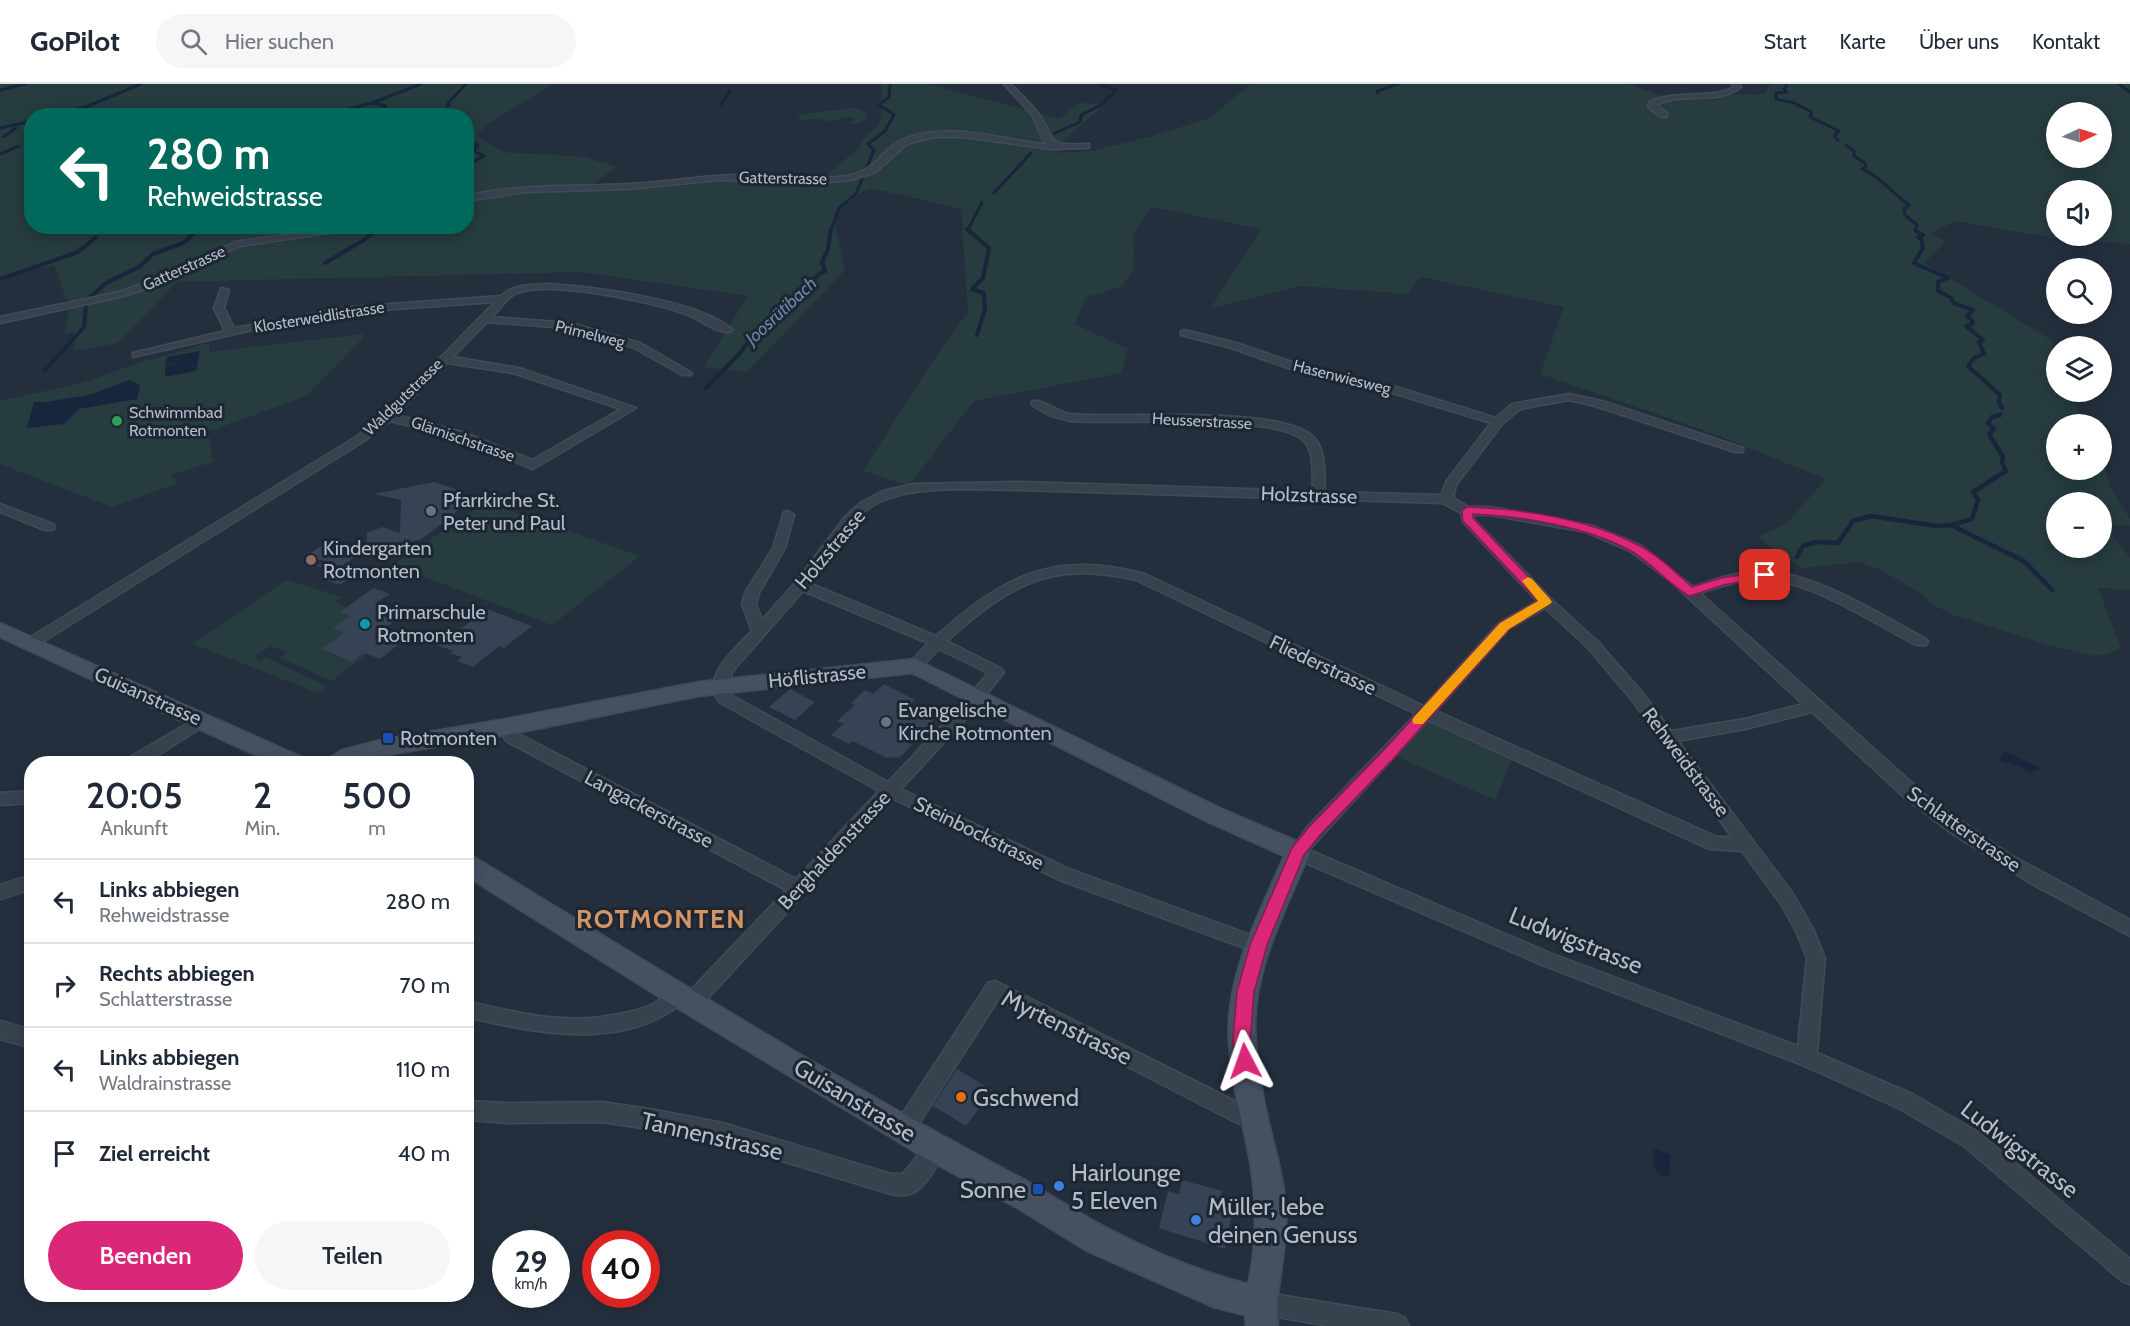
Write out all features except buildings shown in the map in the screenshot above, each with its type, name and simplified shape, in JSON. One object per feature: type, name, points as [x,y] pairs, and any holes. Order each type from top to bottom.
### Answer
[{"type":"street","points":[[1007,84],[1035,114],[1047,140],[1067,148]]},
{"type":"street","points":[[1664,115],[1652,107],[1657,100],[1727,92],[1738,87],[1735,84]]},
{"type":"street","name":"Gatterstrasse","points":[[474,198],[511,192],[659,185],[733,177],[820,181],[863,175],[876,170],[898,146],[919,137],[947,134],[1045,148],[1086,146]]},
{"type":"street","name":"Gatterstrasse","points":[[0,320],[121,294],[148,285],[238,244],[311,234]]},
{"type":"street","name":"Waldgutstrasse","points":[[31,643],[360,439],[388,417],[511,292],[521,288],[538,287],[624,296],[691,312],[728,330]]},
{"type":"street","points":[[224,290],[219,308],[231,332]]},
{"type":"street","name":"Klosterweidlistrasse","points":[[137,356],[231,332],[327,313],[376,307],[503,299]]},
{"type":"street","name":"Primelweg","points":[[485,319],[566,325],[636,345],[687,373]]},
{"type":"street","name":"Hasenwiesweg","points":[[1185,333],[1232,345],[1295,367],[1389,388],[1498,422]]},
{"type":"street","name":"Glärnischstrasse","points":[[388,417],[422,422],[496,448],[533,465],[630,408],[515,370],[443,359]]},
{"type":"street","points":[[1446,499],[1450,485],[1498,422],[1516,406],[1569,397],[1598,403],[1739,450]]},
{"type":"street","name":"Heusserstrasse","points":[[1036,403],[1056,414],[1092,418],[1212,420],[1290,428],[1303,433],[1311,440],[1315,451],[1319,495]]},
{"type":"street","name":"Holzstrasse","points":[[720,687],[725,670],[758,630],[801,585],[834,538],[864,506],[884,495],[913,488],[1022,486],[1446,499],[1467,511]]},
{"type":"street","points":[[0,508],[49,527]]},
{"type":"street","name":"Schlatterstrasse","points":[[1467,511],[1491,512],[1574,526],[1602,534],[1635,548],[1657,562],[1910,793],[1945,821],[2037,879],[2130,929]]},
{"type":"street","name":"Rehweidstrasse","points":[[1467,511],[1467,519],[1546,602],[1593,645],[1669,737],[1787,899],[1804,929],[1816,958],[1807,1058]]},
{"type":"street","points":[[758,630],[749,604],[752,593],[779,548],[788,515]]},
{"type":"street","name":"Fliederstrasse","points":[[915,666],[993,596],[1027,578],[1047,571],[1068,568],[1104,568],[1140,577],[1514,755],[1715,844],[1746,844]]},
{"type":"street","points":[[1690,592],[1744,577],[1765,575],[1785,578],[1817,590],[1921,642]]},
{"type":"street","points":[[801,585],[938,643]]},
{"type":"street","points":[[1397,1326],[1261,1315],[1269,1259],[1271,1212],[1265,1165],[1254,1121],[1242,1041],[1245,992],[1258,945],[1298,852],[1314,831],[1426,713],[1504,626],[1546,602]]},
{"type":"street","name":"Guisanstrasse","points":[[0,629],[279,756]]},
{"type":"street","name":"Berghaldenstrasse","points":[[474,1011],[518,1021],[564,1027],[612,1024],[660,1010],[685,998],[798,888],[976,698],[997,672],[938,643]]},
{"type":"street","name":"Höflistrasse","points":[[720,687],[915,666]]},
{"type":"street","name":"Ludwigstrasse","points":[[915,666],[1216,816],[1546,960],[1807,1058],[1905,1101],[1971,1139],[2130,1273]]},
{"type":"street","points":[[350,756],[381,748],[720,687]]},
{"type":"street","name":"Steinbockstrasse","points":[[720,687],[724,698],[890,790],[1063,874],[1258,945]]},
{"type":"street","points":[[1669,737],[1745,724],[1814,706]]},
{"type":"street","points":[[144,756],[202,720]]},
{"type":"street","name":"Langackerstrasse","points":[[506,727],[511,737],[798,888]]},
{"type":"street","points":[[0,799],[24,798]]},
{"type":"street","name":"Guisanstrasse","points":[[474,873],[935,1148],[1030,1199],[1098,1240],[1261,1315]]},
{"type":"street","points":[[0,892],[24,884]]},
{"type":"street","name":"Myrtenstrasse","points":[[904,1129],[995,989],[1254,1121]]},
{"type":"street","points":[[0,1030],[24,1037]]},
{"type":"street","name":"Tannenstrasse","points":[[474,1111],[508,1113],[602,1112],[654,1120],[723,1133],[891,1184],[906,1185],[918,1174],[935,1148]]},
{"type":"green space","points":[[0,84],[552,84],[485,126],[477,136],[504,152],[584,157],[617,167],[586,189],[543,188],[474,196],[474,108],[24,108],[24,234],[308,234],[236,243],[145,284],[116,294],[72,301],[66,299],[54,265],[0,276]]},
{"type":"green space","points":[[881,84],[929,84],[1060,119],[1078,103],[1105,104],[1056,147],[1059,153],[1092,151],[1153,136],[1209,118],[1251,84],[1629,84],[1661,96],[1765,94],[1770,84],[2130,84],[2130,244],[2112,243],[2112,180],[2046,180],[2046,237],[1955,221],[1931,233],[1945,242],[1924,263],[2046,337],[2046,402],[2073,402],[2079,414],[2046,414],[2046,480],[2108,480],[2110,488],[2130,519],[2130,525],[2112,526],[2112,492],[2046,492],[2046,558],[2112,558],[2112,534],[2130,558],[2130,590],[2098,588],[2121,648],[2108,654],[2095,656],[2045,644],[1954,615],[1933,605],[1923,595],[1885,572],[1860,562],[1802,568],[1762,541],[1760,536],[1786,524],[1826,479],[1712,433],[1540,374],[1564,307],[1421,277],[1407,294],[1299,286],[1210,309],[1261,229],[1152,207],[1133,233],[1134,268],[1121,287],[1086,297],[1075,324],[1128,349],[1121,373],[974,401],[909,485],[863,471],[932,362],[968,312],[961,209],[871,188],[865,190],[835,214],[836,230],[845,270],[747,372],[704,367],[748,296],[582,272],[177,282],[118,343],[74,351],[74,332],[64,334],[70,307],[124,296],[239,244],[318,234],[474,234],[474,199],[513,192],[586,189],[612,191],[725,180],[823,183],[821,179],[859,148],[867,133],[878,126],[882,113]]},
{"type":"green space","points":[[853,108],[868,113],[866,119],[858,124],[850,124],[854,118],[824,122],[827,119],[799,120],[798,118],[802,114]]},
{"type":"green space","name":"Schwimmbad Rotmonten","points":[[364,334],[360,341],[306,396],[208,432],[213,462],[170,475],[178,483],[112,507],[0,464],[0,401],[82,383],[142,362],[209,343],[210,352]]},
{"type":"green space","points":[[486,502],[640,556],[552,625],[392,565]]},
{"type":"green space","points":[[286,580],[343,597],[335,602],[347,607],[341,612],[350,616],[333,628],[346,633],[321,650],[352,662],[364,653],[367,654],[332,681],[280,658],[287,652],[271,646],[254,657],[261,661],[265,657],[327,686],[318,693],[193,644]]},
{"type":"green space","points":[[1426,713],[1514,755],[1495,800],[1389,753]]},
{"type":"water","points":[[200,351],[196,371],[165,377],[165,366],[180,363],[165,365],[167,357]]},
{"type":"water","points":[[129,380],[140,385],[137,399],[79,409],[64,424],[27,428],[34,402],[89,395]]},
{"type":"water","points":[[2004,751],[2040,768],[2037,771],[2028,772],[2021,767],[1998,760]]},
{"type":"water","points":[[1654,1149],[1670,1154],[1670,1173],[1665,1177],[1653,1169]]},
{"type":"waterway","points":[[0,90],[25,84]]},
{"type":"waterway","points":[[80,108],[141,84]]},
{"type":"waterway","points":[[352,108],[372,103],[421,84]]},
{"type":"waterway","points":[[447,108],[449,102],[466,84]]},
{"type":"waterway","name":"Joosrütibach","points":[[831,230],[839,208],[856,194],[874,150],[868,144],[885,131],[894,115],[879,105],[889,97],[890,84]]},
{"type":"waterway","points":[[1055,133],[1080,122],[1081,115],[1101,105],[1116,90],[1099,84]]},
{"type":"waterway","points":[[1378,93],[1377,91],[1398,84]]},
{"type":"waterway","points":[[1785,84],[1787,86],[1784,89],[1787,92],[1776,93],[1776,99],[1794,103],[1812,112],[1810,116],[1812,118],[1839,131],[1834,136],[1838,140]]},
{"type":"waterway","points":[[2119,84],[2130,92]]},
{"type":"waterway","points":[[721,105],[730,91]]},
{"type":"waterway","points":[[373,103],[386,106],[384,108]]},
{"type":"waterway","points":[[0,128],[24,123]]},
{"type":"waterway","points":[[3,137],[16,128]]},
{"type":"waterway","points":[[474,144],[478,145],[474,150]]},
{"type":"waterway","points":[[1846,145],[1854,151],[1854,156],[1865,163],[1866,167],[1862,169],[1909,205],[1904,209],[1905,215],[1917,225],[1916,230]]},
{"type":"waterway","points":[[0,154],[19,146]]},
{"type":"waterway","points":[[474,151],[484,156],[474,162]]},
{"type":"waterway","points":[[994,193],[1031,153]]},
{"type":"waterway","points":[[968,230],[982,202]]},
{"type":"waterway","name":"Joosrütibach","points":[[706,388],[740,353],[756,332],[782,313],[819,274],[825,271],[822,262],[828,249],[831,229]]},
{"type":"waterway","points":[[968,230],[989,248],[983,278],[972,289],[984,293],[985,309],[977,335]]},
{"type":"waterway","points":[[1916,230],[1923,235],[1918,237],[1921,239],[1923,248],[1914,263],[1948,278],[1938,282],[1938,291],[1950,297],[1954,303],[1973,310],[1967,316],[1973,321],[1972,324],[1966,326],[1983,340],[1979,342],[1984,354],[1974,358],[1968,366],[2000,395],[1999,402],[2002,408]]},
{"type":"waterway","points":[[87,300],[106,283],[139,267],[153,254],[183,243],[193,234]]},
{"type":"waterway","points":[[325,263],[371,234]]},
{"type":"waterway","points":[[0,279],[78,252],[96,237]]},
{"type":"waterway","points":[[45,370],[84,327],[86,306]]},
{"type":"waterway","points":[[1951,525],[1972,519],[1978,500],[1973,492],[2006,471],[2002,463],[2003,457],[1989,434],[1994,429],[1988,423],[1992,417],[2000,415]]},
{"type":"waterway","points":[[1797,557],[1803,546],[1816,542],[1838,543],[1853,521],[1871,516],[1936,526],[1951,525]]},
{"type":"waterway","points":[[1951,525],[2024,561],[2052,590]]},
{"type":"slow traffic","points":[[1419,720],[1504,626],[1546,602],[1528,581]]},
{"type":"place","name":"Schwimmbad Rotmonten","points":[[117,421]]},
{"type":"place","name":"Pfarrkirche St. Peter und Paul","points":[[431,511]]},
{"type":"place","name":"Kindergarten Rotmonten","points":[[311,560]]},
{"type":"place","name":"Primarschule Rotmonten","points":[[365,624]]},
{"type":"place","name":"Evangelische Kirche Rotmonten","points":[[886,722]]},
{"type":"place","name":"Rotmonten","points":[[388,738]]},
{"type":"place","name":"Gschwend","points":[[961,1097]]},
{"type":"place","name":"Hairlounge 5 Eleven","points":[[1059,1186]]},
{"type":"place","name":"Sonne","points":[[1038,1189]]},
{"type":"place","name":"Müller, lebe deinen Genuss","points":[[1196,1220]]},
{"type":"district","name":"ROTMONTEN","points":[[661,919]]},
{"type":"route","points":[[1245,1061],[1242,1041],[1245,992],[1258,945],[1298,852],[1314,831],[1388,755],[1504,626],[1546,602],[1467,519],[1467,511],[1491,512],[1589,529],[1635,548],[1657,562],[1690,592],[1721,582],[1765,575]]}]
